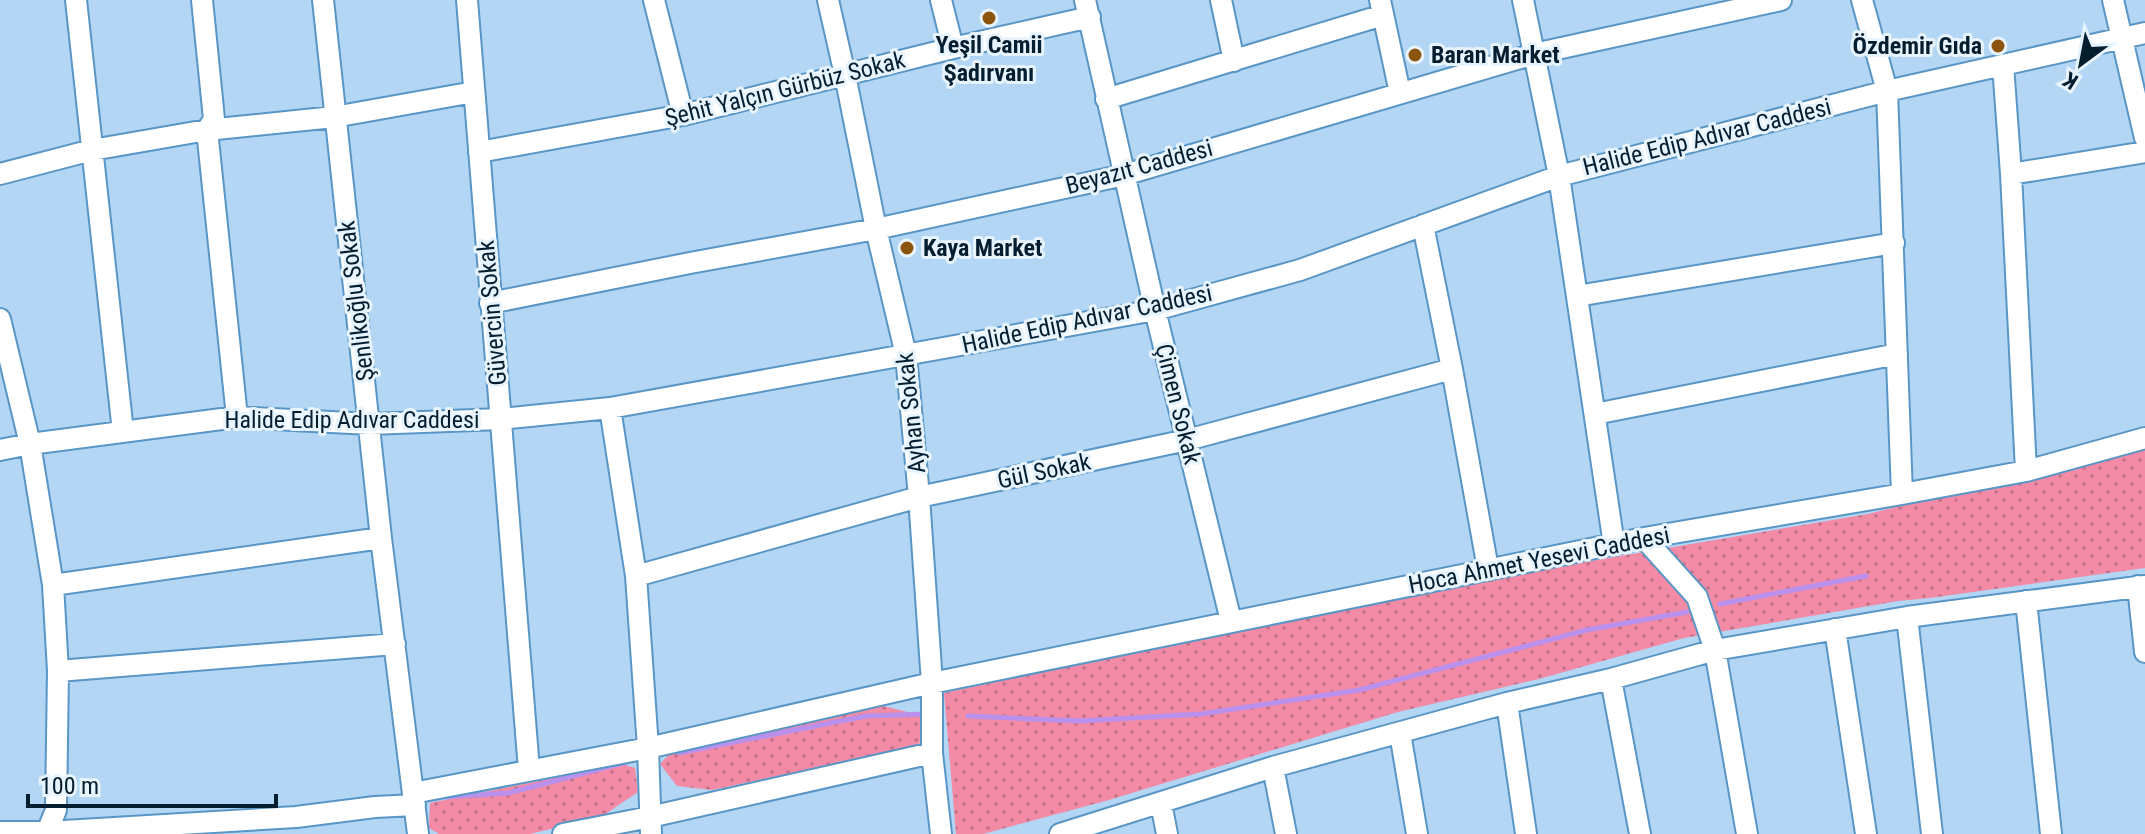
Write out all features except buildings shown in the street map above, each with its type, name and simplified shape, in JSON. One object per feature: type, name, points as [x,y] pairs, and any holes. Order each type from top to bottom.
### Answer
[{"type":"street","points":[[76,0],[123,432]]},
{"type":"street","points":[[202,0],[214,119],[207,130],[237,417]]},
{"type":"street","name":"Şenlikoğlu Sokak","points":[[323,0],[381,538],[418,834]]},
{"type":"street","name":"Güvercin Sokak","points":[[467,0],[529,770]]},
{"type":"street","points":[[654,0],[683,115]]},
{"type":"street","name":"Ayhan Sokak","points":[[828,0],[906,355],[932,683],[932,753],[941,834]]},
{"type":"street","points":[[941,0],[953,48]]},
{"type":"street","points":[[1221,0],[1234,61]]},
{"type":"street","points":[[1523,0],[1559,176],[1614,545]]},
{"type":"street","name":"Beyazıt Caddesi","points":[[490,303],[876,229],[1124,175],[1534,54],[1781,0]]},
{"type":"street","points":[[1862,0],[1887,91],[1902,494]]},
{"type":"street","points":[[2011,174],[2145,139],[2113,0]]},
{"type":"street","name":"Şehit Yalçın Gürbüz Sokak","points":[[479,152],[683,115],[953,48],[1087,8]]},
{"type":"street","name":"Çimen Sokak","points":[[1087,8],[1155,310],[1231,621]]},
{"type":"street","points":[[1106,99],[1234,61],[1382,8],[1400,93]]},
{"type":"street","name":"Halide Edip Adıvar Caddesi","points":[[0,450],[237,417],[370,424],[501,419],[610,408],[1155,310],[1300,270],[1559,176],[1887,91],[2145,33]]},
{"type":"street","points":[[2003,65],[2026,471]]},
{"type":"street","points":[[0,174],[92,150],[207,130],[334,117],[474,92]]},
{"type":"street","points":[[1423,225],[1488,569]]},
{"type":"street","points":[[1577,296],[1894,243]]},
{"type":"street","points":[[0,319],[30,444],[53,585],[58,671],[56,810],[48,833]]},
{"type":"street","points":[[1595,414],[1897,354]]},
{"type":"street","name":"Gül Sokak","points":[[636,576],[919,497],[1187,440],[1452,369]]},
{"type":"street","points":[[610,408],[636,576],[651,825]]},
{"type":"street","name":"Hoca Ahmet Yesevi Caddesi","points":[[0,832],[257,826],[296,817],[375,807],[529,770],[648,748],[932,683],[1231,621],[1644,538],[2026,471],[2145,438]]},
{"type":"street","points":[[53,585],[381,538]]},
{"type":"street","points":[[1644,538],[1697,597],[1715,650],[1747,834]]},
{"type":"street","points":[[1060,834],[1273,767],[1507,703],[1611,679],[1715,650],[1835,629],[2142,586],[2145,652]]},
{"type":"street","points":[[2026,601],[2051,834]]},
{"type":"street","points":[[1907,617],[1932,834]]},
{"type":"street","points":[[1835,629],[1866,834]]},
{"type":"street","points":[[58,671],[395,644]]},
{"type":"street","points":[[1611,679],[1640,834]]},
{"type":"street","points":[[1507,703],[1526,834]]},
{"type":"street","points":[[1400,733],[1417,834]]},
{"type":"street","points":[[563,834],[651,825],[932,753]]},
{"type":"street","points":[[1273,767],[1286,834]]},
{"type":"street","points":[[1161,803],[1167,834]]},
{"type":"shaded area","points":[[2145,447],[2145,568],[1898,601],[1684,638],[1539,679],[1398,712],[1109,800],[983,834],[956,834],[944,693],[1508,575],[1868,514],[1904,505],[1920,496]]},
{"type":"shaded area","points":[[883,706],[924,716],[919,746],[712,790],[677,786],[660,764],[673,750]]},
{"type":"shaded area","points":[[622,764],[635,768],[638,792],[601,817],[530,834],[439,834],[429,828],[430,803]]},
{"type":"waterway","points":[[1720,604],[1866,576]]},
{"type":"waterway","points":[[968,716],[1080,721],[1201,714],[1359,690],[1587,630],[1687,612]]},
{"type":"waterway","points":[[679,753],[866,716],[927,714]]},
{"type":"waterway","points":[[445,797],[508,793],[627,762]]},
{"type":"place","name":"Yeşil Camii Şadırvanı","points":[[989,18]]},
{"type":"place","name":"Özdemir Gıda","points":[[1998,46]]},
{"type":"place","name":"Baran Market","points":[[1415,55]]},
{"type":"place","name":"Kaya Market","points":[[907,248]]}]
